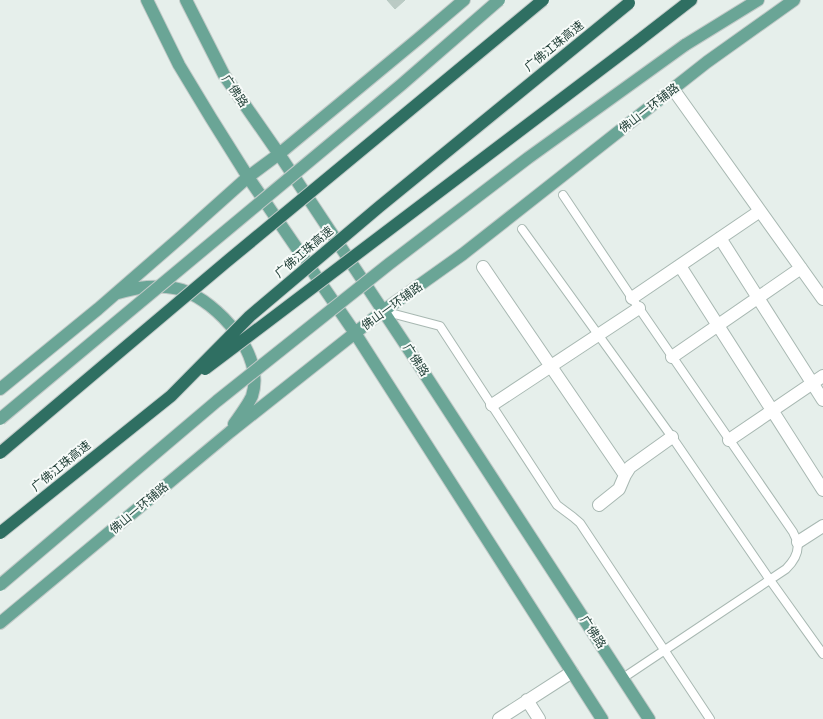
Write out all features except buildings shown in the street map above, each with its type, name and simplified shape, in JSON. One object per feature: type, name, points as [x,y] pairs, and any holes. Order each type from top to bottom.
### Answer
[{"type":"highway","points":[[0,453],[543,0]]},
{"type":"highway","points":[[171,396],[634,45],[691,0]]},
{"type":"highway","name":"广佛江珠高速","points":[[0,533],[171,396],[250,316],[379,207],[631,2]]},
{"type":"main road","points":[[147,0],[180,65],[248,177],[355,333],[602,719]]},
{"type":"main road","name":"广佛路","points":[[186,0],[224,75],[279,154],[418,363],[650,719]]},
{"type":"main road","points":[[0,390],[115,294],[248,177],[279,154],[464,0]]},
{"type":"main road","points":[[0,419],[401,85],[499,0]]},
{"type":"main road","points":[[0,585],[217,401],[389,264],[528,158],[685,45],[758,0]]},
{"type":"main road","name":"佛山一环辅路","points":[[0,623],[230,432],[383,311],[463,254],[707,62],[794,0]]},
{"type":"main road","points":[[115,294],[139,288],[164,287],[180,290],[192,294],[209,304],[221,314],[233,328],[250,358],[254,379],[252,396],[230,432]]},
{"type":"street","points":[[673,89],[823,299]]},
{"type":"street","points":[[492,406],[598,335],[680,266],[760,211]]},
{"type":"street","points":[[720,238],[823,400]]},
{"type":"street","points":[[680,266],[823,490]]},
{"type":"street","points":[[483,267],[625,475]]},
{"type":"street","points":[[672,357],[801,268]]},
{"type":"street","points":[[729,440],[823,376]]},
{"type":"street","points":[[599,505],[619,490],[630,467],[672,437]]},
{"type":"street","points":[[798,542],[823,526]]},
{"type":"street","points":[[499,719],[572,672]]},
{"type":"street","points":[[527,700],[539,719]]},
{"type":"lane","points":[[563,195],[635,303],[793,532],[798,542],[797,553],[793,562],[786,569],[623,678]]},
{"type":"lane","points":[[522,229],[672,437],[770,580],[823,654]]},
{"type":"lane","points":[[383,311],[440,326],[557,506],[580,523],[710,719]]}]
